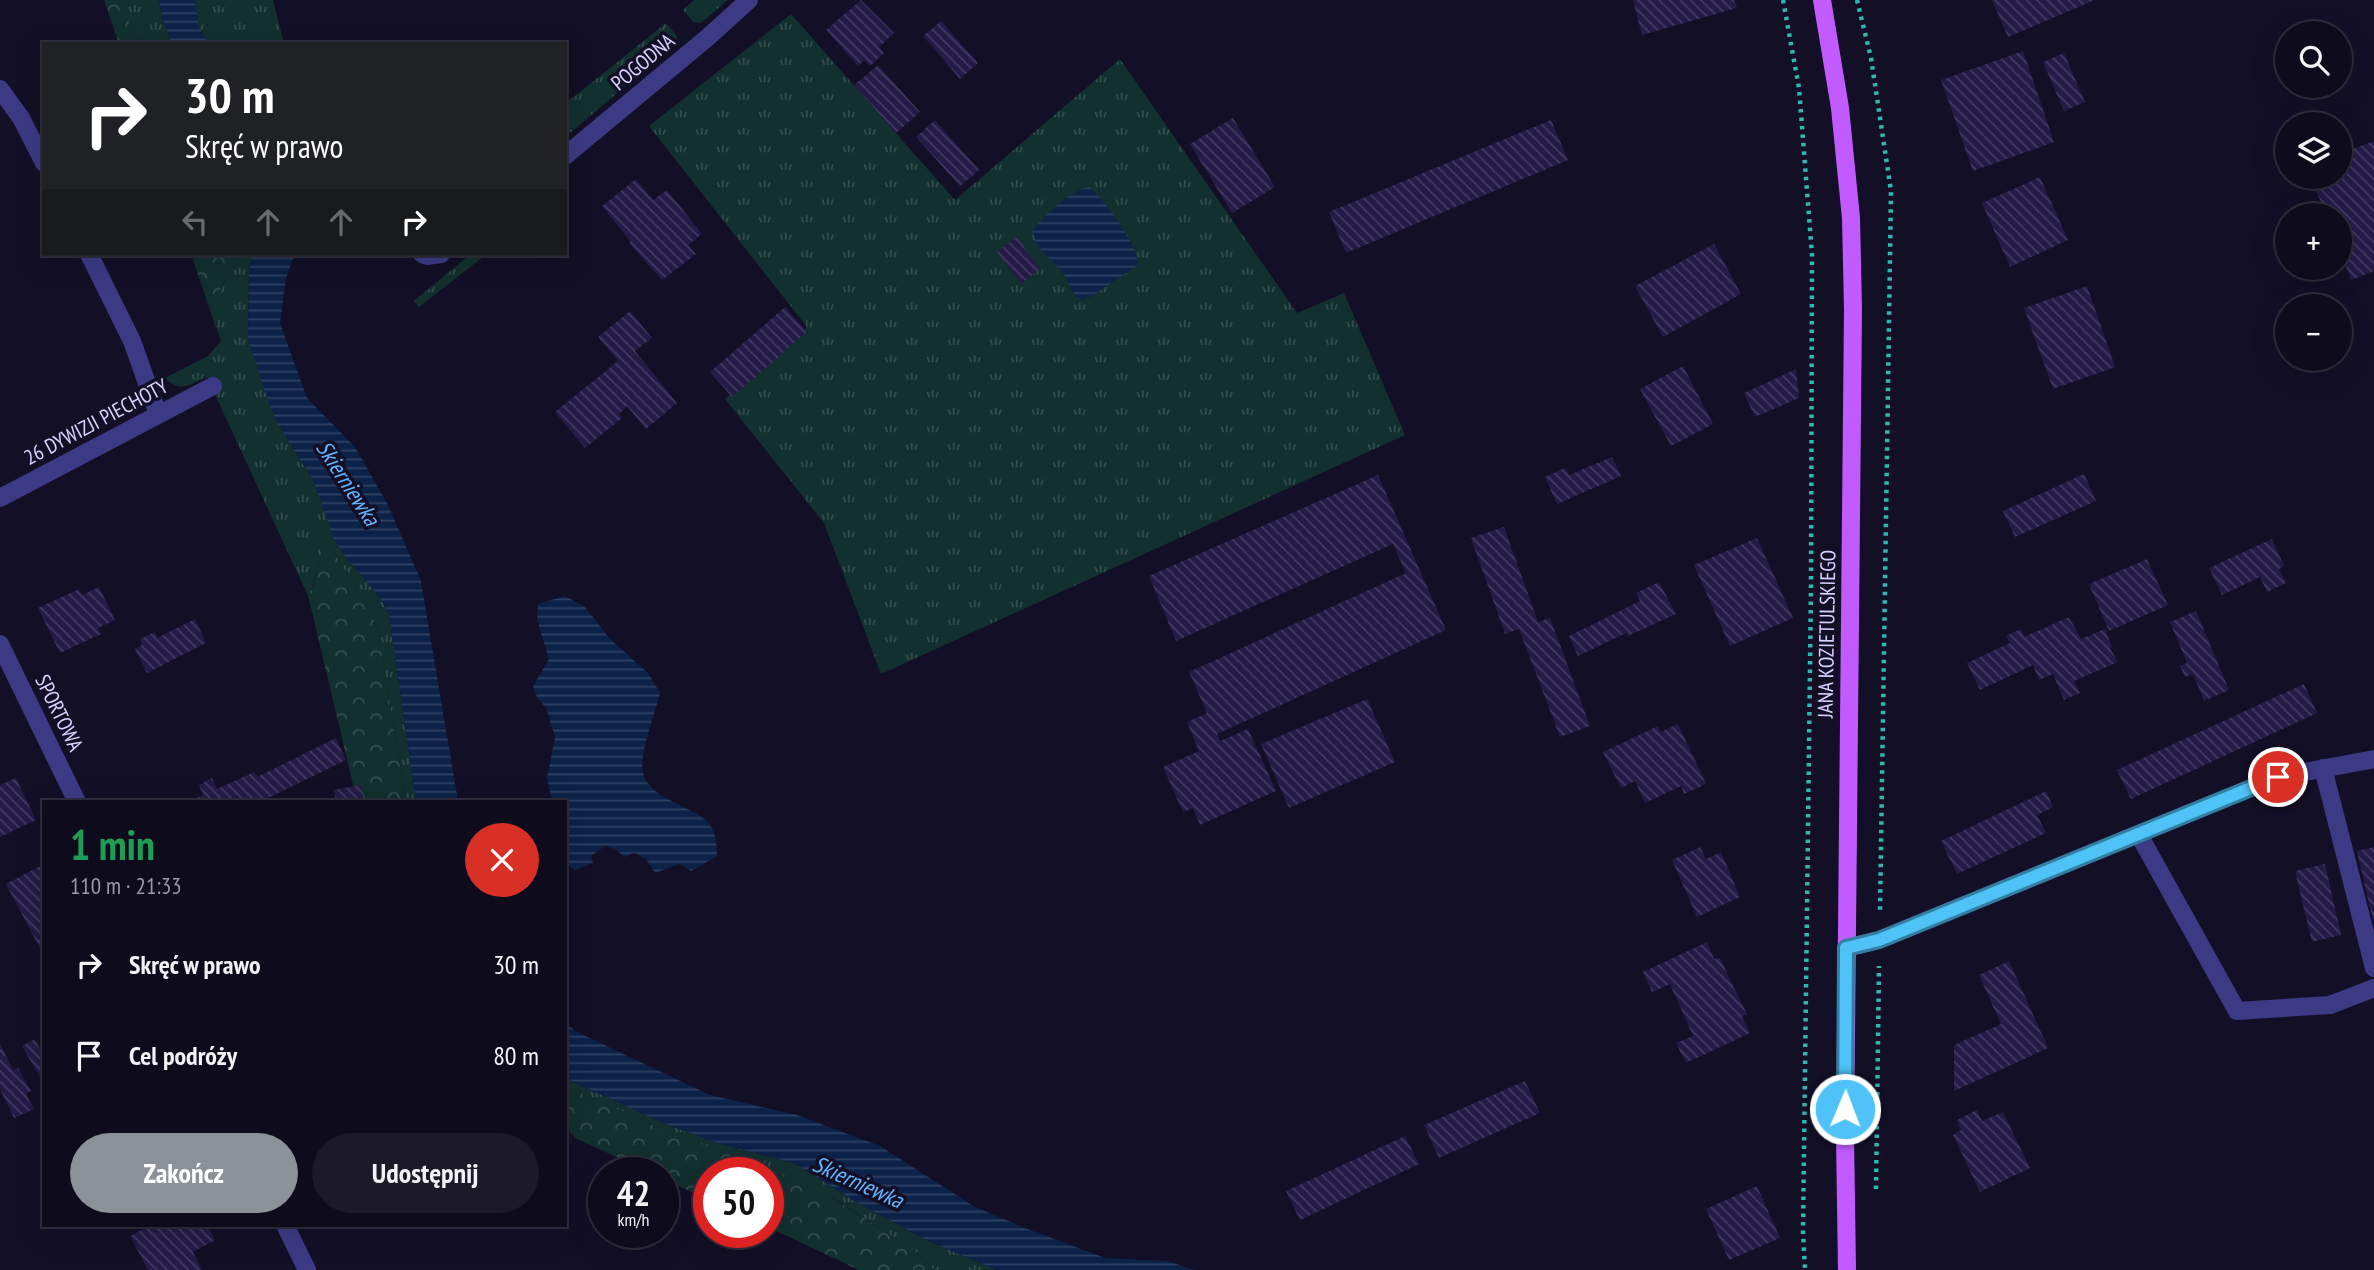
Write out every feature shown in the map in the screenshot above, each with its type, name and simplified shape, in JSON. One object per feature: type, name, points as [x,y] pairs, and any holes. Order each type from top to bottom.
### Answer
[{"type":"main road","name":"JANA KOZIETULSKIEGO","points":[[1822,0],[1840,108],[1851,218],[1853,309],[1846,948],[1847,1270]]},
{"type":"street","name":"POGODNA","points":[[567,154],[749,0]]},
{"type":"street","points":[[0,89],[21,118],[42,159]]},
{"type":"street","points":[[90,256],[132,341],[158,414]]},
{"type":"street","name":"26 DYWIZJI PIECHOTY","points":[[0,498],[213,386]]},
{"type":"street","name":"SPORTOWA","points":[[0,644],[76,800]]},
{"type":"street","points":[[1846,948],[1879,940],[2278,777],[2374,759]]},
{"type":"street","points":[[2323,768],[2374,968]]},
{"type":"street","points":[[2139,835],[2237,1011],[2330,1005],[2374,988]]},
{"type":"street","points":[[286,1227],[307,1270]]},
{"type":"path","points":[[1783,0],[1799,88],[1812,255],[1805,1270]]},
{"type":"path","points":[[1857,0],[1871,58],[1891,191],[1876,1189]]},
{"type":"green space","points":[[104,0],[117,0],[140,42],[118,42]]},
{"type":"green space","points":[[117,0],[159,0],[171,42],[140,42]]},
{"type":"green space","points":[[195,0],[273,0],[284,42],[208,42],[199,28]]},
{"type":"green space","points":[[694,0],[728,0],[701,23],[693,22],[683,10]]},
{"type":"green space","points":[[791,14],[955,200],[1120,59],[1297,313],[1344,293],[1405,435],[881,674],[824,523],[725,399],[807,327],[649,126]]},
{"type":"green space","points":[[666,23],[677,36],[676,44],[567,135],[567,102]]},
{"type":"green space","points":[[192,256],[238,256],[210,310]]},
{"type":"green space","points":[[238,256],[252,256],[248,339],[278,424],[313,480],[344,555],[381,599],[389,615],[416,800],[406,800],[378,631],[373,617],[332,549],[327,546],[323,548],[309,598],[207,377],[181,387],[165,378],[208,356],[221,341],[210,310]]},
{"type":"green space","points":[[469,256],[484,256],[419,307],[414,301]]},
{"type":"green space","points":[[327,546],[332,549],[373,617],[378,631],[406,800],[357,800],[308,595],[323,548]]},
{"type":"green space","points":[[567,1079],[663,1123],[714,1142],[771,1157],[732,1157],[567,1087]]},
{"type":"green space","points":[[567,1087],[655,1126],[737,1157],[693,1157],[693,1193],[679,1186],[679,1157],[617,1157],[577,1139],[567,1130]]},
{"type":"green space","points":[[784,1160],[794,1163],[853,1200],[926,1240],[997,1270],[934,1270],[915,1251],[832,1197],[784,1178]]},
{"type":"green space","points":[[784,1175],[814,1186],[915,1251],[934,1270],[859,1270],[784,1235]]},
{"type":"water","points":[[159,0],[195,0],[199,28],[208,42],[171,42]]},
{"type":"water","points":[[1089,187],[1128,236],[1137,258],[1137,266],[1082,300],[1075,297],[1066,277],[1037,245],[1032,231],[1058,204]]},
{"type":"water","name":"Skierniewka","points":[[252,256],[294,256],[286,278],[280,323],[307,398],[355,447],[388,505],[421,581],[458,800],[416,800],[389,615],[381,599],[334,539],[313,480],[278,424],[270,406],[248,339]]},
{"type":"water","points":[[565,596],[585,607],[610,639],[648,673],[660,693],[645,745],[643,773],[655,791],[695,813],[710,825],[716,840],[717,856],[691,871],[680,864],[655,873],[646,859],[634,853],[625,857],[615,849],[605,846],[591,856],[593,863],[575,870],[567,864],[567,800],[552,800],[547,778],[555,737],[546,708],[537,697],[533,686],[549,659],[537,620],[538,604]]},
{"type":"water","name":"Skierniewka","points":[[567,1024],[577,1032],[710,1095],[797,1115],[880,1146],[975,1207],[1025,1228],[1105,1258],[1167,1261],[1194,1270],[997,1270],[926,1240],[853,1200],[794,1163],[784,1160],[784,1157],[771,1157],[714,1142],[663,1123],[567,1079]]},
{"type":"building","points":[[861,0],[894,33],[879,47],[884,53],[870,66],[864,60],[858,66],[826,30]]},
{"type":"building","points":[[1633,0],[1734,0],[1737,8],[1642,35]]},
{"type":"building","points":[[1992,0],[2095,0],[2008,37]]},
{"type":"building","points":[[941,21],[978,63],[960,79],[923,36]]},
{"type":"building","points":[[2023,51],[2054,142],[1973,171],[1941,80]]},
{"type":"building","points":[[2064,53],[2085,102],[2064,111],[2043,62]]},
{"type":"building","points":[[878,65],[920,112],[896,133],[854,85]]},
{"type":"building","points":[[1233,118],[1275,187],[1232,213],[1190,144]]},
{"type":"building","points":[[935,120],[979,170],[960,186],[916,137]]},
{"type":"building","points":[[1551,120],[1568,160],[1346,253],[1329,212]]},
{"type":"building","points":[[2374,141],[2374,271],[2352,280],[2352,203],[2321,203],[2316,189],[2352,189],[2352,149]]},
{"type":"building","points":[[2040,177],[2068,240],[2010,267],[1982,203]]},
{"type":"building","points":[[636,179],[653,200],[667,190],[702,234],[688,245],[696,254],[662,280],[629,243],[631,242],[602,206]]},
{"type":"building","points":[[1017,237],[1040,269],[1021,284],[997,252]]},
{"type":"building","points":[[1714,244],[1741,294],[1663,337],[1635,286]]},
{"type":"building","points":[[2087,286],[2115,367],[2053,389],[2024,308]]},
{"type":"building","points":[[785,307],[807,332],[732,397],[710,372]]},
{"type":"building","points":[[630,311],[652,338],[635,351],[677,403],[646,429],[627,406],[619,414],[622,418],[585,448],[555,412],[618,361],[598,337]]},
{"type":"building","points":[[1683,366],[1713,424],[1671,446],[1640,389]]},
{"type":"building","points":[[1796,369],[1799,398],[1755,417],[1744,393]]},
{"type":"building","points":[[1612,457],[1621,476],[1557,504],[1545,477],[1565,468],[1569,475]]},
{"type":"building","points":[[2084,474],[2096,501],[2015,537],[2003,511]]},
{"type":"building","points":[[1378,475],[1446,630],[1217,734],[1220,741],[1248,729],[1276,791],[1200,825],[1193,808],[1183,812],[1163,767],[1199,751],[1187,722],[1207,713],[1189,672],[1406,573],[1393,544],[1176,641],[1149,576]]},
{"type":"building","points":[[1504,527],[1538,622],[1550,618],[1590,726],[1560,737],[1519,629],[1505,634],[1471,538]]},
{"type":"building","points":[[1757,538],[1793,618],[1730,646],[1694,565]]},
{"type":"building","points":[[2272,539],[2284,566],[2279,569],[2286,583],[2267,592],[2260,577],[2222,595],[2209,568]]},
{"type":"building","points":[[2147,559],[2168,605],[2109,631],[2089,584]]},
{"type":"building","points":[[1659,582],[1676,614],[1628,636],[1626,633],[1578,656],[1569,636],[1640,601],[1636,593]]},
{"type":"building","points":[[99,587],[115,620],[98,628],[101,634],[60,653],[38,608],[79,589],[82,595]]},
{"type":"building","points":[[2196,611],[2229,690],[2204,701],[2193,674],[2185,677],[2180,666],[2187,663],[2170,622]]},
{"type":"building","points":[[2069,617],[2081,639],[2105,629],[2112,647],[2110,648],[2118,662],[2074,681],[2080,693],[2064,700],[2053,674],[2039,680],[2033,665],[1980,690],[1967,663],[2010,643],[2006,636],[2021,629],[2024,637]]},
{"type":"building","points":[[195,619],[206,643],[147,673],[135,649],[142,645],[140,639],[155,632],[157,638]]},
{"type":"building","points":[[2304,684],[2317,713],[2131,799],[2117,770]]},
{"type":"building","points":[[1367,699],[1395,762],[1289,808],[1261,744]]},
{"type":"building","points":[[1678,724],[1706,784],[1684,794],[1681,786],[1645,803],[1635,781],[1621,788],[1603,752],[1658,726],[1661,732]]},
{"type":"building","points":[[336,738],[346,760],[264,800],[194,800],[203,795],[199,785],[212,778],[217,789],[254,772],[257,777]]},
{"type":"building","points":[[16,778],[36,820],[0,837],[0,785]]},
{"type":"building","points":[[361,785],[364,800],[336,800],[334,790]]},
{"type":"building","points":[[2046,791],[2053,807],[2037,815],[2046,833],[1957,874],[1941,841]]},
{"type":"building","points":[[1700,847],[1706,859],[1721,852],[1740,897],[1697,917],[1672,860]]},
{"type":"building","points":[[2374,847],[2374,921],[2373,921],[2357,851]]},
{"type":"building","points":[[2325,864],[2341,935],[2312,942],[2295,871]]},
{"type":"building","points":[[42,865],[42,952],[6,884]]},
{"type":"building","points":[[1707,942],[1714,959],[1720,958],[1747,1014],[1742,1017],[1750,1033],[1686,1063],[1676,1043],[1693,1036],[1670,984],[1652,992],[1643,972]]},
{"type":"building","points":[[2009,961],[2048,1048],[1954,1091],[1954,1045],[2001,1024],[1979,975]]},
{"type":"building","points":[[35,1039],[40,1049],[42,1048],[42,1079],[41,1079],[22,1046]]},
{"type":"building","points":[[0,1044],[13,1070],[18,1068],[31,1091],[26,1094],[34,1109],[14,1118],[0,1089]]},
{"type":"building","points":[[1525,1081],[1540,1113],[1439,1158],[1424,1125]]},
{"type":"building","points":[[1977,1110],[1982,1121],[2003,1112],[2030,1168],[1980,1192],[1953,1135],[1961,1130],[1957,1120]]},
{"type":"building","points":[[1405,1136],[1419,1164],[1300,1220],[1286,1191]]},
{"type":"building","points":[[1757,1186],[1780,1238],[1729,1260],[1706,1209]]},
{"type":"building","points":[[147,1227],[208,1227],[215,1240],[193,1252],[202,1270],[148,1270],[130,1236]]},
{"type":"route","points":[[1845,1109],[1846,948],[1879,940],[2278,777]]}]
